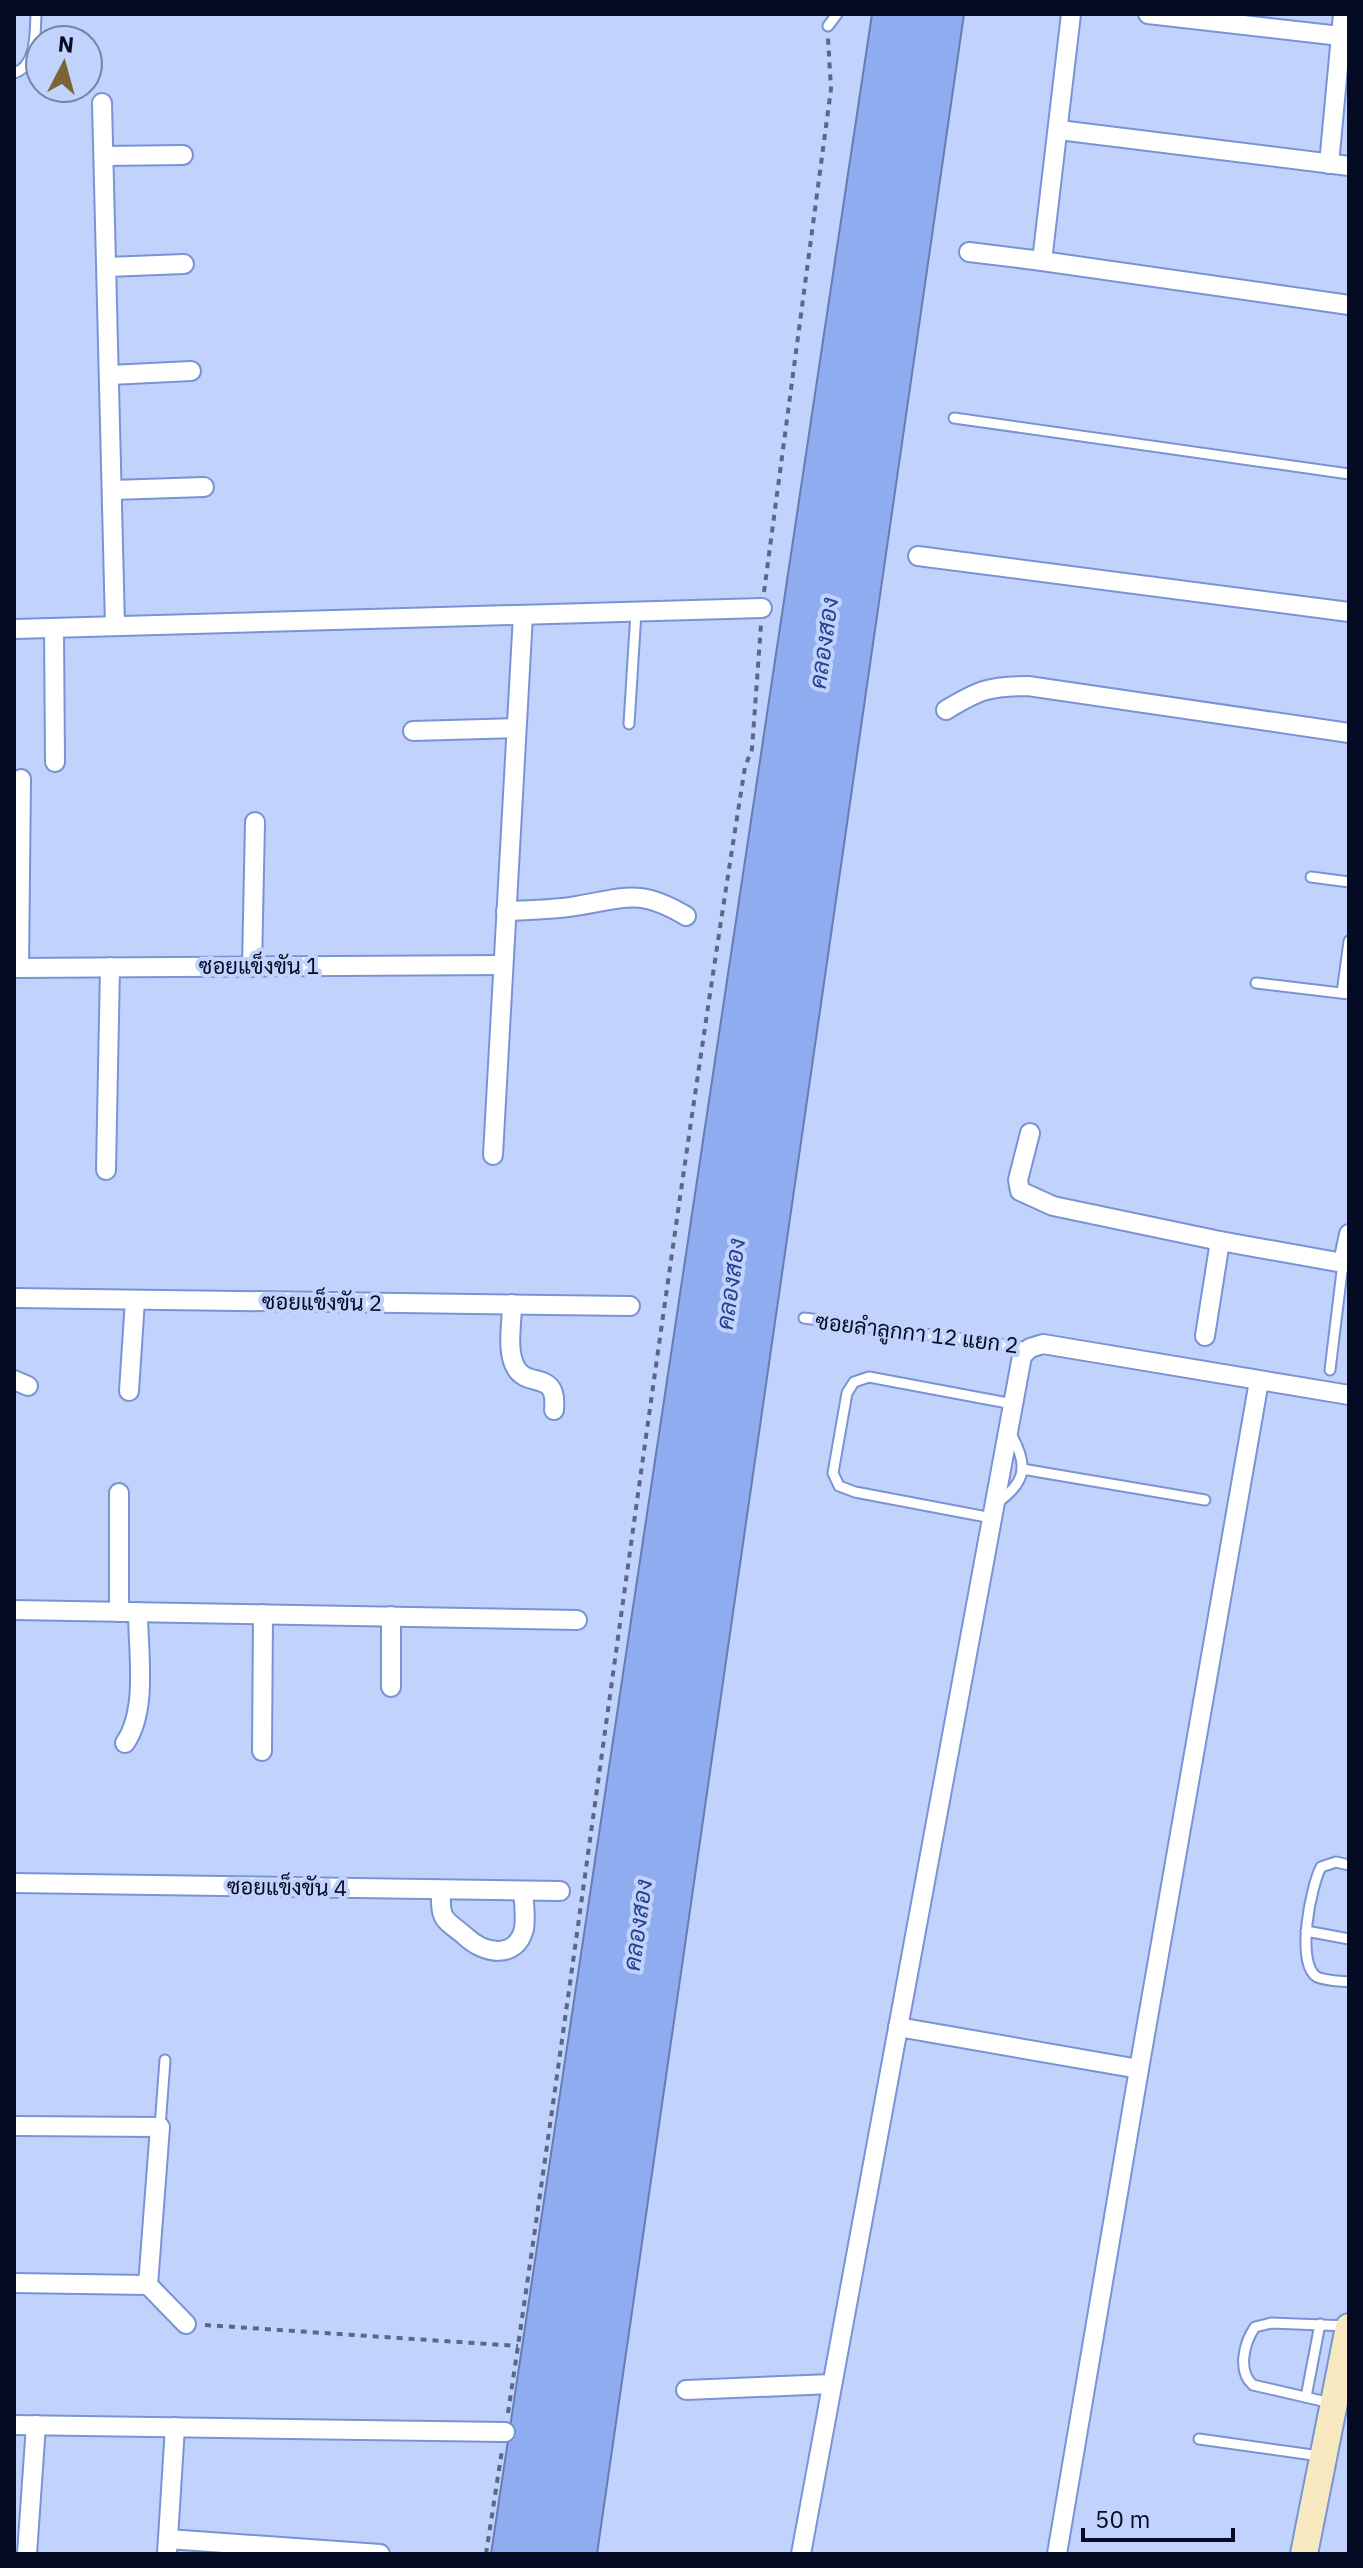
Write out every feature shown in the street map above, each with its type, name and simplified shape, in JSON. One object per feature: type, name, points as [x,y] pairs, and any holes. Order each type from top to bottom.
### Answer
[{"type":"main road","points":[[1304,2554],[1349,2327]]},
{"type":"street","points":[[1042,261],[1071,14]]},
{"type":"street","points":[[1148,14],[1345,37]]},
{"type":"street","points":[[1329,164],[1345,37],[1343,14]]},
{"type":"street","points":[[102,104],[115,626]]},
{"type":"street","points":[[1059,130],[1349,166]]},
{"type":"street","points":[[104,156],[183,155]]},
{"type":"street","points":[[969,252],[1349,305]]},
{"type":"street","points":[[107,267],[184,264]]},
{"type":"street","points":[[110,375],[191,371]]},
{"type":"street","points":[[113,490],[204,487]]},
{"type":"street","points":[[918,556],[1349,612]]},
{"type":"street","points":[[14,629],[762,608]]},
{"type":"street","points":[[493,1155],[523,615]]},
{"type":"street","points":[[54,628],[55,762]]},
{"type":"street","points":[[946,710],[976,691],[999,686],[1028,686],[1349,733]]},
{"type":"street","points":[[413,731],[516,728]]},
{"type":"street","points":[[17,968],[21,779]]},
{"type":"street","points":[[252,967],[255,822]]},
{"type":"street","points":[[506,911],[575,906],[629,896],[650,898],[686,916]]},
{"type":"street","name":"ซอยแข็งขัน 1","points":[[17,968],[503,965]]},
{"type":"street","points":[[106,1170],[110,967]]},
{"type":"street","points":[[1030,1133],[1018,1180],[1020,1191],[1053,1206],[1343,1263],[1349,1234]]},
{"type":"street","points":[[1205,1336],[1220,1241]]},
{"type":"street","name":"ซอยแข็งขัน 2","points":[[14,1298],[630,1306]]},
{"type":"street","points":[[129,1391],[135,1300]]},
{"type":"street","points":[[512,1304],[511,1350],[515,1367],[522,1375],[547,1383],[552,1389],[554,1410]]},
{"type":"street","points":[[801,2554],[1022,1356],[1030,1348],[1043,1344],[1349,1395]]},
{"type":"street","points":[[1057,2554],[1259,1381]]},
{"type":"street","points":[[119,1493],[138,1712],[132,1733],[125,1743]]},
{"type":"street","points":[[14,1610],[577,1620]]},
{"type":"street","points":[[262,1751],[263,1614]]},
{"type":"street","points":[[391,1616],[391,1687]]},
{"type":"street","name":"ซอยแข็งขัน 4","points":[[14,1883],[560,1891]]},
{"type":"street","points":[[441,1890],[442,1914],[446,1919],[473,1943],[488,1951],[501,1952],[512,1949],[520,1940],[524,1926],[523,1891]]},
{"type":"street","points":[[898,2027],[1139,2069]]},
{"type":"street","points":[[14,2126],[160,2127],[148,2285]]},
{"type":"street","points":[[14,2283],[148,2285],[186,2324]]},
{"type":"street","points":[[686,2390],[832,2384]]},
{"type":"street","points":[[14,2425],[505,2432]]},
{"type":"street","points":[[27,2554],[36,2425]]},
{"type":"street","points":[[175,2427],[168,2547],[380,2554]]},
{"type":"lane","points":[[14,73],[20,71],[30,58],[36,14]]},
{"type":"lane","points":[[828,26],[837,14]]},
{"type":"lane","points":[[954,418],[1349,474]]},
{"type":"lane","points":[[629,724],[636,611]]},
{"type":"lane","points":[[1311,877],[1349,882]]},
{"type":"lane","points":[[1256,983],[1346,994],[1349,941]]},
{"type":"lane","points":[[1330,1370],[1343,1263]]},
{"type":"lane","name":"ซอยลําลูกกา 12 แยก 2","points":[[804,1318],[1030,1348]]},
{"type":"lane","points":[[1008,1429],[1022,1455],[1022,1469],[1014,1491],[993,1512],[855,1492],[839,1486],[833,1473],[847,1393],[854,1382],[869,1377],[1013,1404]]},
{"type":"lane","points":[[1022,1469],[1205,1500]]},
{"type":"lane","points":[[1349,1865],[1336,1862],[1321,1867],[1313,1881],[1306,1931],[1310,1969],[1317,1976],[1349,1982]]},
{"type":"lane","points":[[1306,1931],[1349,1939]]},
{"type":"lane","points":[[160,2127],[165,2060]]},
{"type":"lane","points":[[1334,2403],[1253,2385],[1246,2379],[1243,2366],[1249,2335],[1255,2327],[1271,2323],[1349,2327]]},
{"type":"lane","points":[[1306,2397],[1320,2324]]},
{"type":"lane","points":[[1199,2439],[1323,2456]]},
{"type":"path","points":[[486,2554],[518,2346],[695,1080],[745,767],[752,749],[762,608],[831,89],[828,26]]},
{"type":"path","points":[[186,2324],[518,2346]]},
{"type":"water","name":"คลองสอง","points":[[872,14],[964,14],[597,2554],[491,2554]]}]
